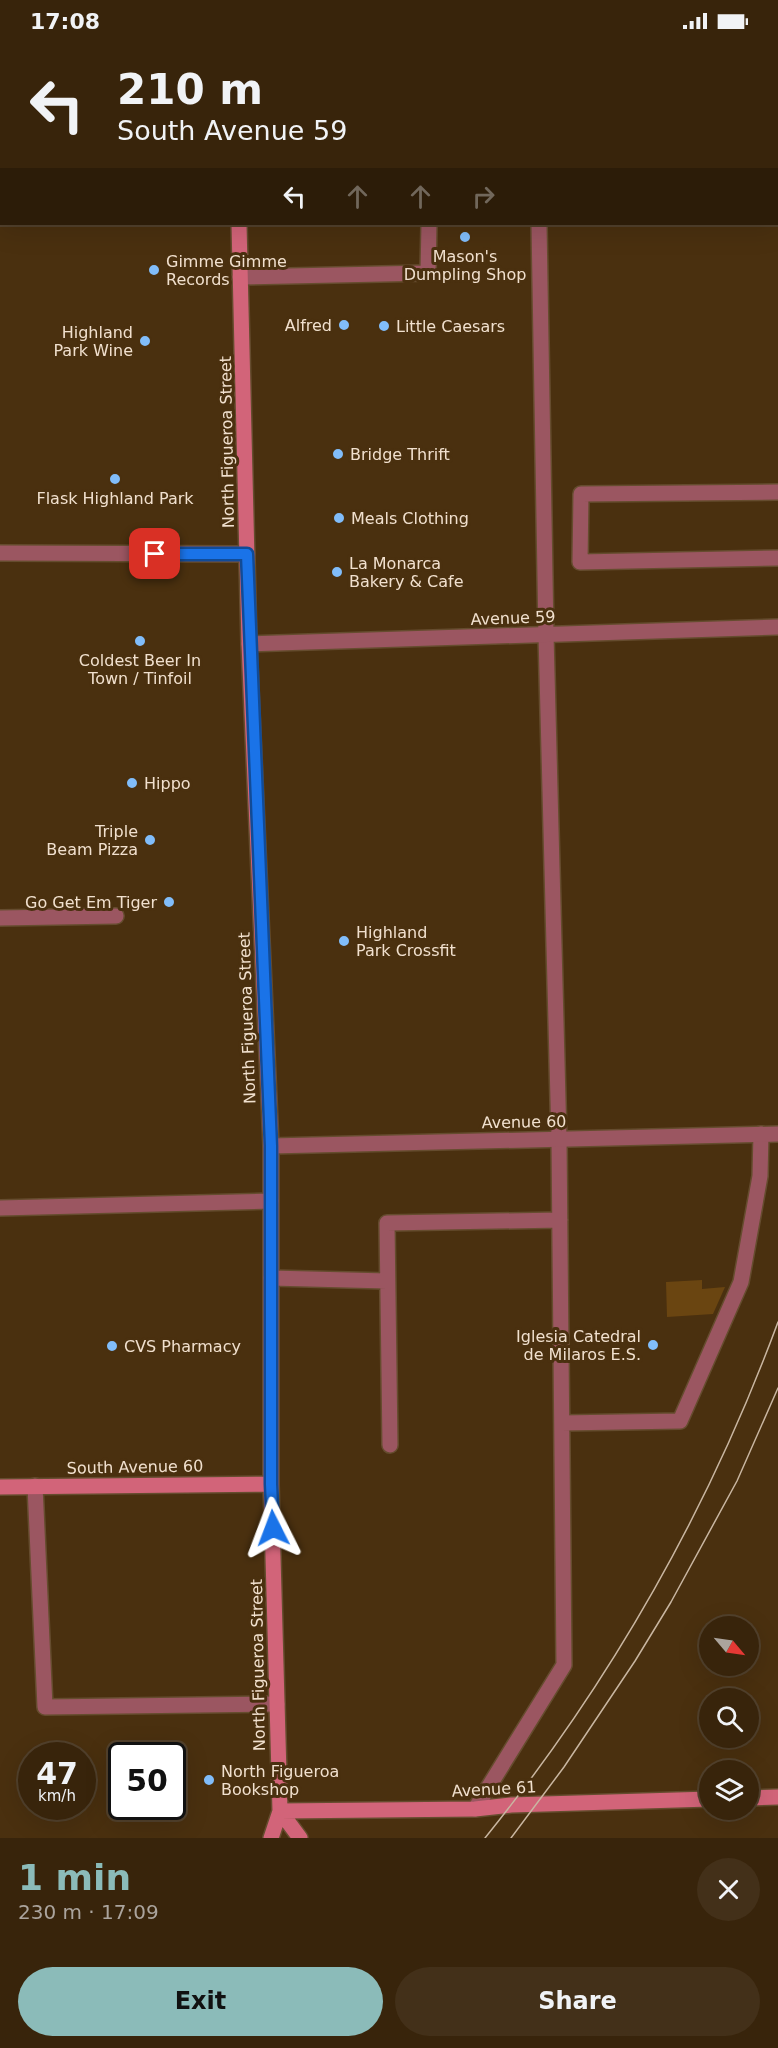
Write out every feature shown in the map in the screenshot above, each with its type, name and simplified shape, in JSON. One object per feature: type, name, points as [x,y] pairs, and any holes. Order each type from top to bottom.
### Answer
[{"type":"main road","name":"North Figueroa Street","points":[[239,225],[249,644],[271,1146],[271,1484],[280,1811],[271,1838]]},
{"type":"main road","name":"South Avenue 60","points":[[0,1487],[271,1484]]},
{"type":"main road","points":[[759,1798],[778,1797]]},
{"type":"main road","name":"Avenue 61","points":[[280,1811],[475,1809],[512,1805],[699,1799]]},
{"type":"main road","points":[[280,1811],[300,1838]]},
{"type":"street","points":[[240,277],[428,273],[429,225]]},
{"type":"street","points":[[475,1809],[564,1665],[559,1139],[546,635],[539,225]]},
{"type":"street","points":[[778,492],[581,494],[580,562],[778,558]]},
{"type":"street","points":[[0,553],[247,554]]},
{"type":"street","name":"Avenue 59","points":[[249,644],[778,627]]},
{"type":"street","points":[[0,918],[116,916]]},
{"type":"street","points":[[562,1423],[680,1421],[741,1282],[760,1176],[761,1134]]},
{"type":"street","name":"Avenue 60","points":[[271,1146],[778,1134]]},
{"type":"street","points":[[0,1208],[271,1201]]},
{"type":"street","points":[[390,1445],[387,1223],[560,1220]]},
{"type":"street","points":[[271,1278],[387,1281]]},
{"type":"street","points":[[36,1486],[45,1707],[277,1704]]},
{"type":"shaded area","points":[[702,1280],[702,1289],[725,1287],[713,1314],[667,1317],[666,1282]]},
{"type":"tram line","points":[[485,1838],[531,1779],[574,1718],[652,1592],[721,1460],[778,1322]]},
{"type":"tram line","points":[[511,1838],[564,1767],[635,1661],[671,1602],[737,1481],[778,1388]]},
{"type":"place","name":"Mason's Dumpling Shop","points":[[465,237]]},
{"type":"place","name":"Gimme Gimme Records","points":[[154,270]]},
{"type":"place","name":"Alfred","points":[[344,325]]},
{"type":"place","name":"Little Caesars","points":[[384,326]]},
{"type":"place","name":"Highland Park Wine","points":[[145,341]]},
{"type":"place","name":"Bridge Thrift","points":[[338,454]]},
{"type":"place","name":"Flask Highland Park","points":[[115,479]]},
{"type":"place","name":"Meals Clothing","points":[[339,518]]},
{"type":"place","name":"La Monarca Bakery & Cafe","points":[[337,572]]},
{"type":"place","name":"Coldest Beer In Town / Tinfoil","points":[[140,641]]},
{"type":"place","name":"Hippo","points":[[132,783]]},
{"type":"place","name":"Triple Beam Pizza","points":[[150,840]]},
{"type":"place","name":"Go Get Em Tiger","points":[[169,902]]},
{"type":"place","name":"Highland Park Crossfit","points":[[344,941]]},
{"type":"place","name":"Iglesia Catedral de Milaros E.S.","points":[[653,1345]]},
{"type":"place","name":"CVS Pharmacy","points":[[112,1346]]},
{"type":"place","name":"North Figueroa Bookshop","points":[[209,1780]]},
{"type":"route","points":[[155,554],[247,554],[271,1146],[273,1528]]}]
